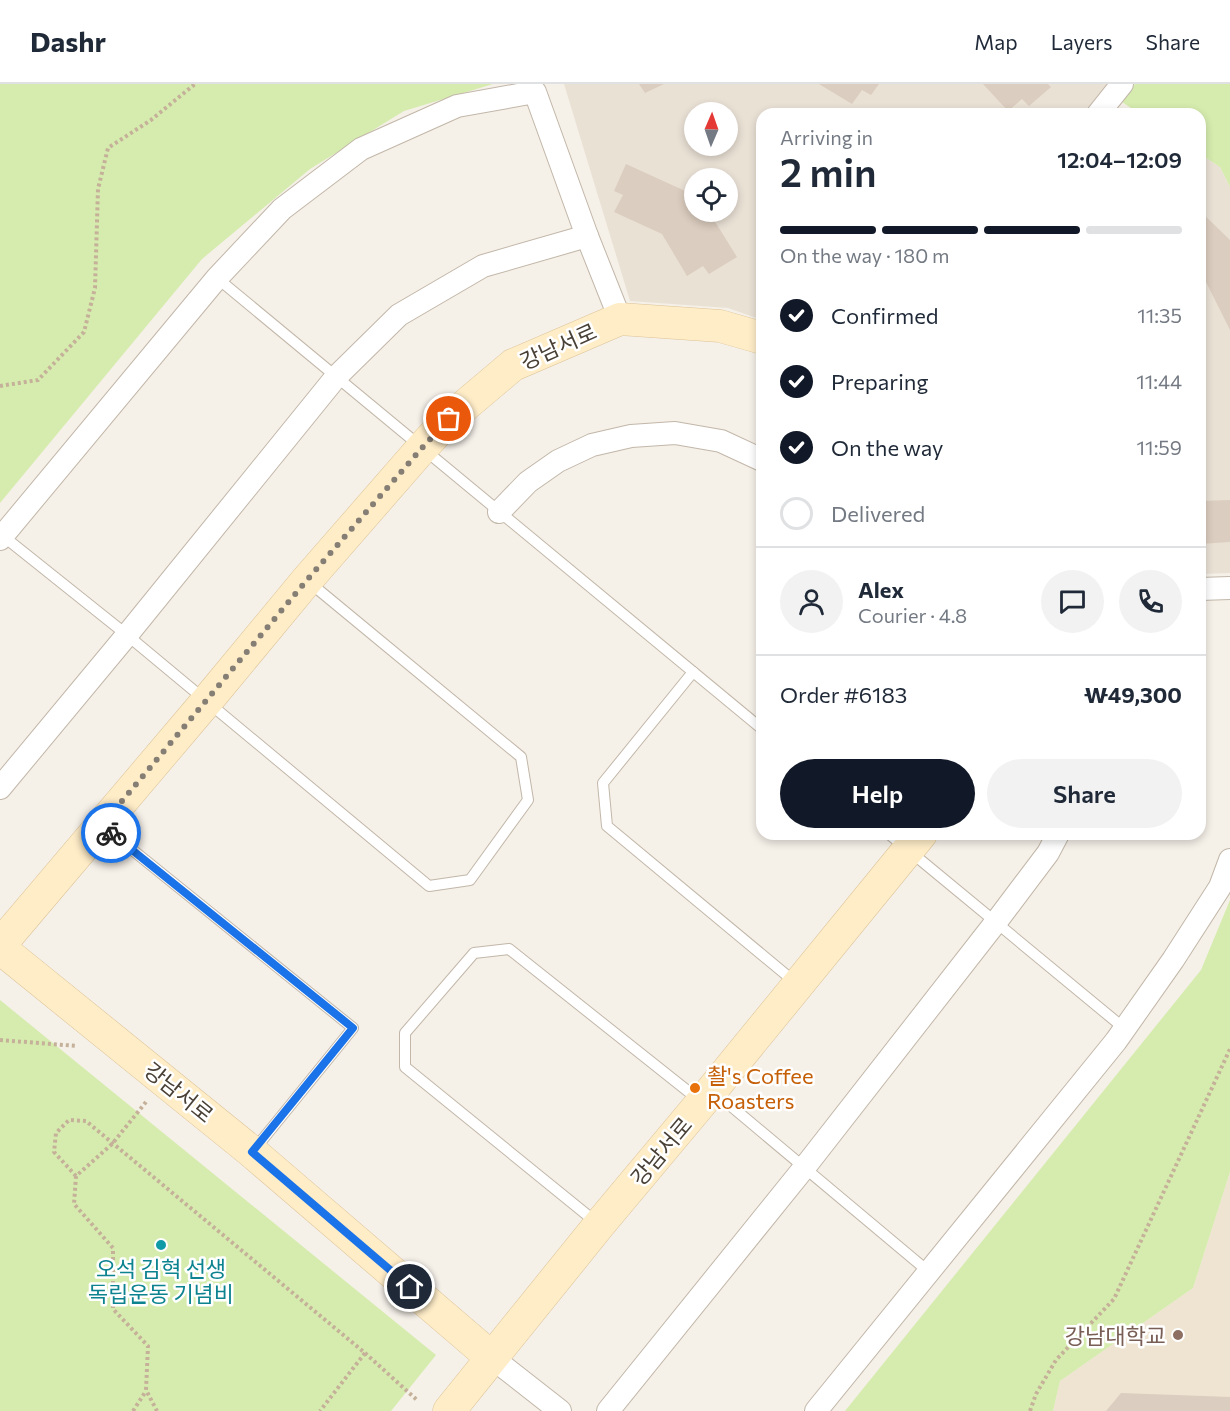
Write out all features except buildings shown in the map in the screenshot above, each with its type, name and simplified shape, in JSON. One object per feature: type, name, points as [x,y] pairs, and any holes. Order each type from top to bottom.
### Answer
[{"type":"street","points":[[1103,108],[1122,84]]},
{"type":"street","points":[[1,537],[217,278],[282,208],[361,149],[457,106],[535,92],[620,319]]},
{"type":"street","points":[[0,788],[336,377],[399,315],[483,266],[587,236]]},
{"type":"street","name":"강남서로","points":[[491,1358],[252,1152],[0,947],[307,580],[422,448],[449,419],[513,365],[620,319],[720,326],[756,336]]},
{"type":"street","points":[[499,512],[528,482],[558,461],[592,445],[631,436],[675,434],[721,441],[756,457]]},
{"type":"street","points":[[1206,589],[1230,588]]},
{"type":"street","name":"강남서로","points":[[449,1411],[797,985],[905,840]]},
{"type":"street","points":[[608,1411],[804,1168],[996,922],[1048,853],[1055,840]]},
{"type":"street","points":[[816,1411],[1125,1029],[1220,887],[1230,860]]},
{"type":"street","points":[[491,1358],[560,1411]]},
{"type":"lane","points":[[217,278],[756,724]]},
{"type":"lane","points":[[1,537],[127,635],[429,886],[470,880],[528,800],[521,757],[307,580]]},
{"type":"lane","points":[[693,672],[603,783],[607,826],[797,985]]},
{"type":"lane","points":[[102,825],[353,1028],[252,1152]]},
{"type":"lane","points":[[907,840],[996,922],[1125,1029]]},
{"type":"lane","points":[[599,1225],[405,1066],[405,1033],[474,952],[509,949],[804,1168],[929,1272]]},
{"type":"path","points":[[0,386],[38,380],[84,332],[95,288],[98,189],[108,148],[151,120],[195,84]]},
{"type":"path","points":[[0,1040],[79,1047]]},
{"type":"path","points":[[1030,1411],[1036,1394],[1056,1360],[1114,1299],[1230,1049]]},
{"type":"path","points":[[133,1411],[146,1390],[148,1346],[113,1309],[113,1248],[74,1204],[76,1176],[112,1144],[146,1101]]},
{"type":"path","points":[[76,1176],[54,1152],[56,1133],[69,1120],[86,1121],[365,1353],[417,1400]]},
{"type":"path","points":[[320,1411],[365,1353]]},
{"type":"path","points":[[146,1390],[157,1411]]},
{"type":"shaded area","points":[[564,84],[1108,84],[1088,108],[756,108],[756,318],[728,308],[630,301]]},
{"type":"shaded area","points":[[1206,158],[1220,167],[1230,187],[1230,573],[1206,574]]},
{"type":"shaded area","name":"강남대학교","points":[[1230,1172],[1230,1411],[1053,1411],[1060,1381],[1193,1288]]},
{"type":"green space","points":[[0,84],[493,84],[404,111],[310,169],[202,259],[0,503]]},
{"type":"green space","points":[[1135,84],[1230,84],[1230,187],[1220,167],[1206,158],[1206,108],[1131,108],[1122,102]]},
{"type":"green space","points":[[1230,900],[1230,1172],[1193,1288],[1060,1381],[1053,1411],[845,1411],[1201,970]]},
{"type":"green space","points":[[0,1000],[436,1355],[391,1411],[0,1411]]},
{"type":"way so far","points":[[111,833],[102,825],[307,580],[449,419]]},
{"type":"place","name":"촬's Coffee Roasters","points":[[695,1088]]},
{"type":"place","name":"오석 김혁 선생 독립운동 기념비","points":[[161,1245]]},
{"type":"place","name":"강남대학교","points":[[1178,1335]]},
{"type":"route","points":[[111,833],[353,1028],[252,1152],[410,1287]]}]
